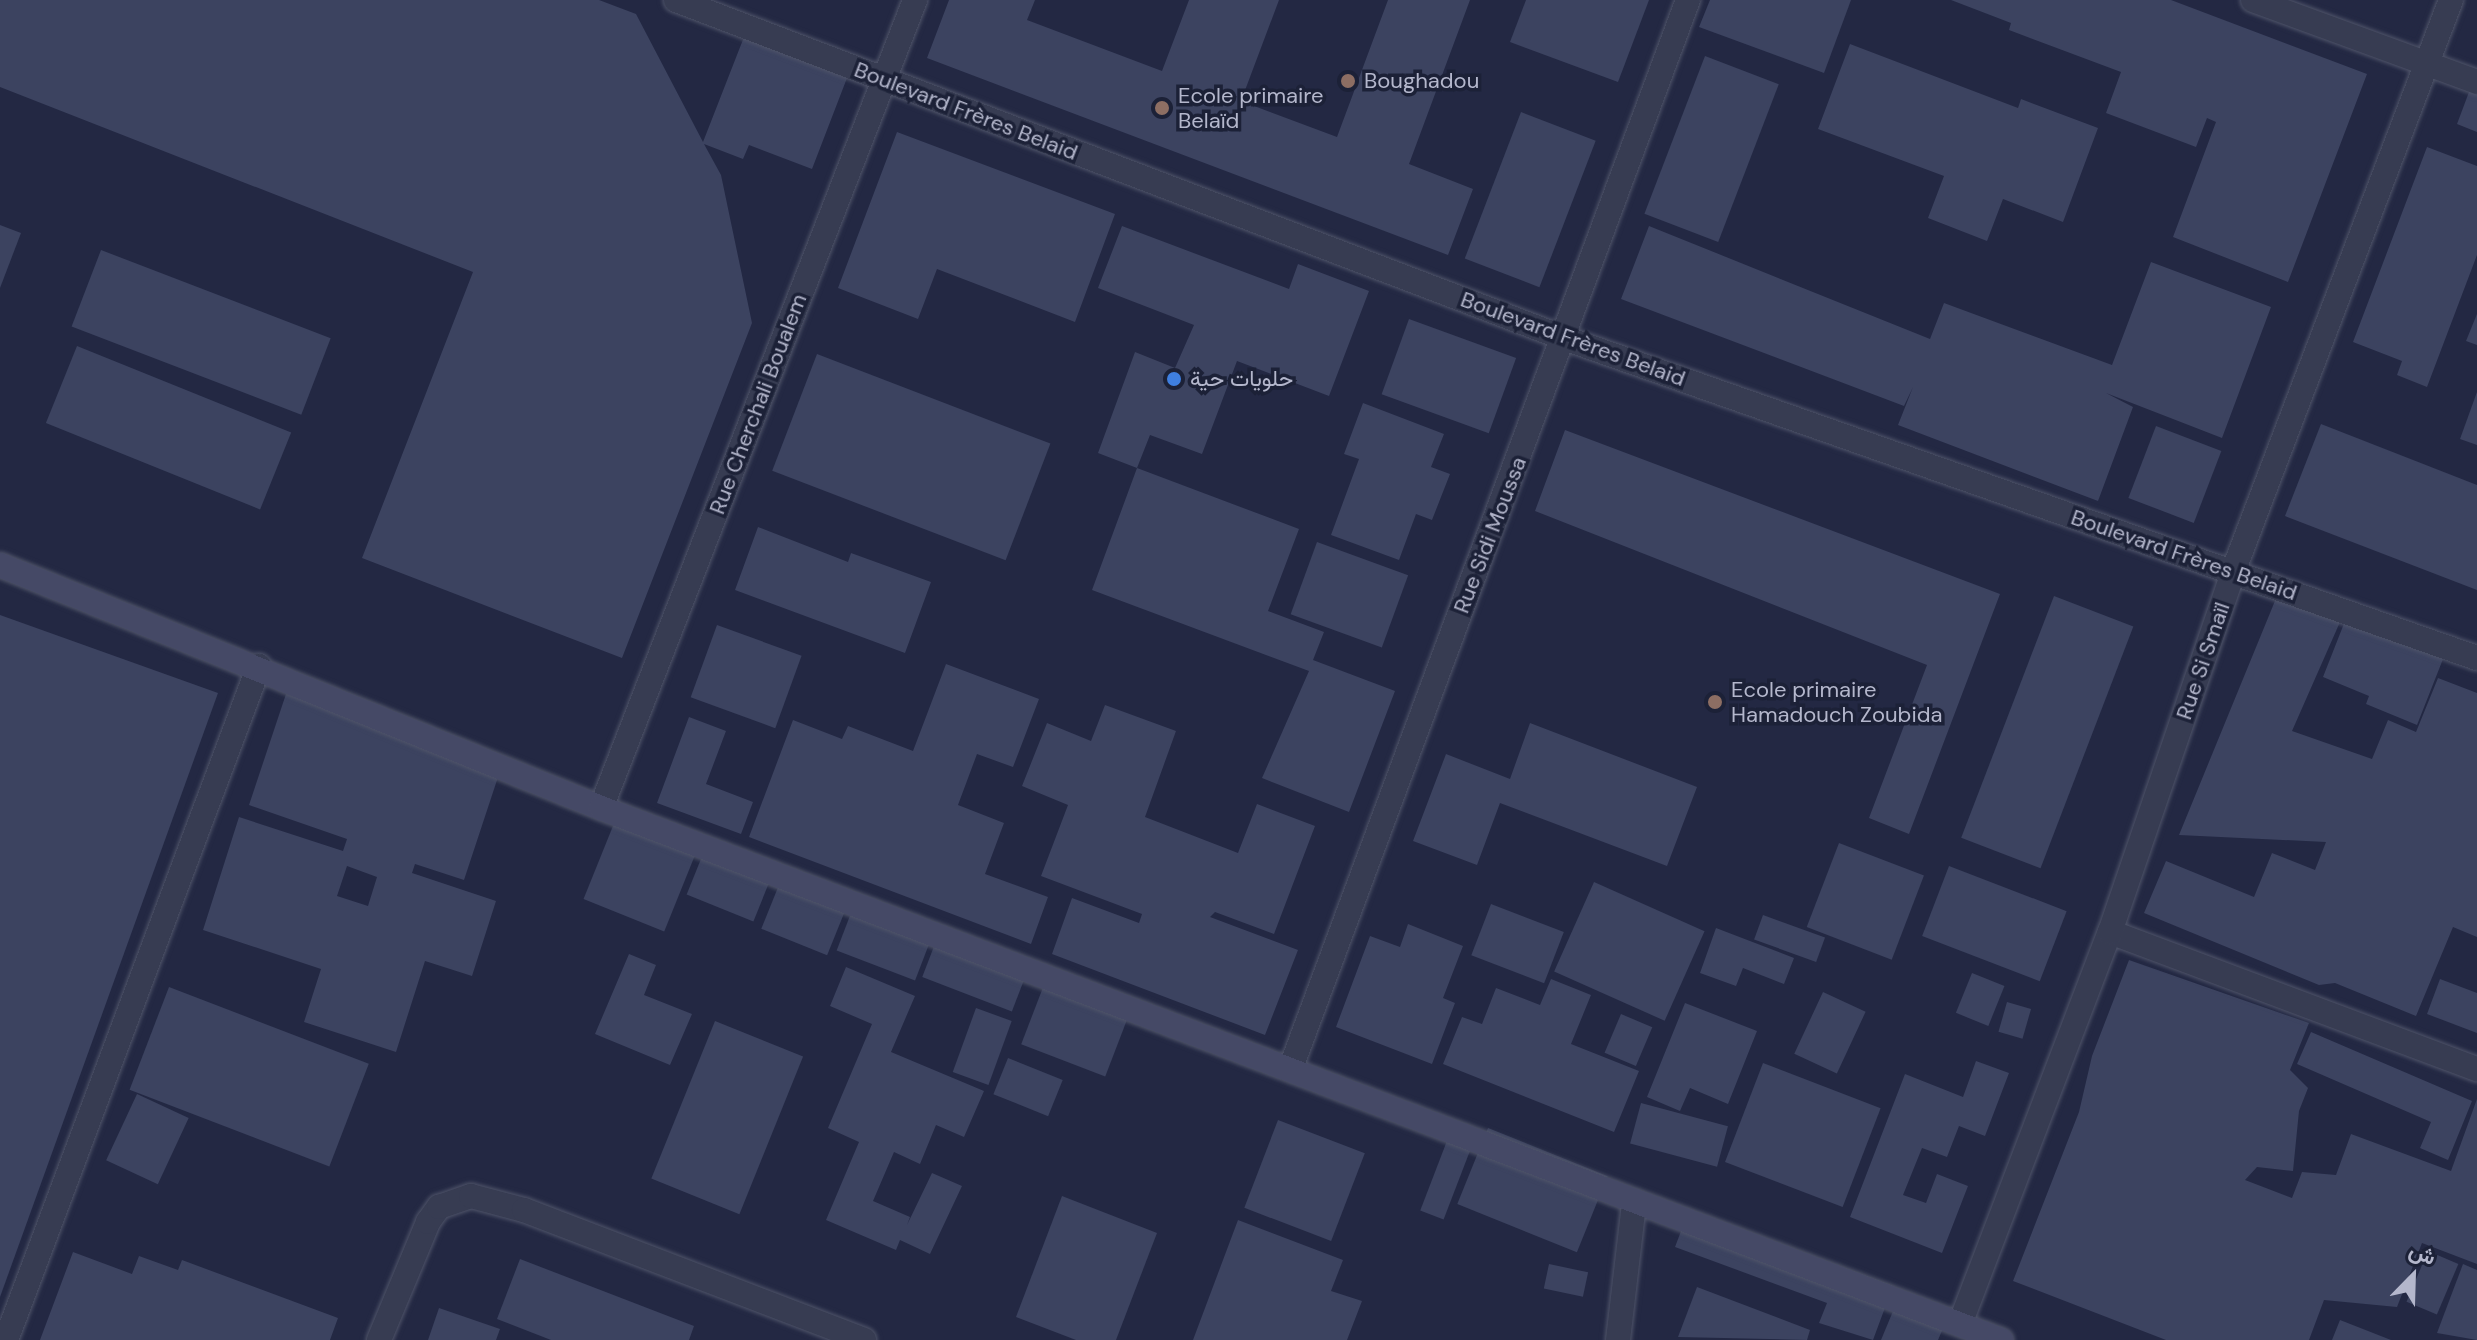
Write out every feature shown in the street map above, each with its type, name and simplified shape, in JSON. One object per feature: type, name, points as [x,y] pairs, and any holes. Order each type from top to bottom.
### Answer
[{"type":"main road","points":[[0,565],[259,666],[601,808],[1634,1204],[2001,1340]]},
{"type":"street","name":"Boulevard Frères Belaid","points":[[676,0],[1564,338],[2477,658]]},
{"type":"street","name":"Rue Cherchali Boualem","points":[[601,808],[915,0]]},
{"type":"street","name":"Rue Sidi Moussa","points":[[1290,1070],[1688,0]]},
{"type":"street","points":[[2253,0],[2477,82]]},
{"type":"street","name":"Rue Si Smaïl","points":[[1960,1324],[2110,932],[2233,572],[2451,0]]},
{"type":"street","points":[[6,1340],[259,666]]},
{"type":"street","points":[[2110,932],[2477,1069]]},
{"type":"street","points":[[379,1340],[428,1222],[439,1207],[471,1196],[524,1210],[864,1340]]},
{"type":"street","points":[[1618,1340],[1634,1204]]},
{"type":"building","points":[[0,0],[599,0],[636,14],[703,142],[744,37],[847,78],[812,169],[749,145],[743,159],[704,144],[721,175],[752,323],[622,658],[362,558],[473,272],[0,87]]},
{"type":"building","points":[[949,0],[1035,0],[1027,20],[1162,71],[1189,0],[1279,0],[1241,101],[1337,137],[1388,0],[1470,0],[1409,164],[1473,189],[1448,255],[927,58]]},
{"type":"building","points":[[1526,0],[1649,0],[1618,82],[1510,42]]},
{"type":"building","points":[[1710,0],[1851,0],[1824,73],[1699,27]]},
{"type":"building","points":[[1951,0],[2171,0],[2367,74],[2288,282],[2173,237],[2216,122],[2207,118],[2196,147],[2106,113],[2121,72],[2009,30],[2011,23]]},
{"type":"building","points":[[1850,44],[2018,108],[2021,99],[2098,128],[2063,222],[2003,199],[1987,241],[1928,218],[1944,176],[1818,129]]},
{"type":"building","points":[[1705,56],[1779,84],[1718,242],[1644,214]]},
{"type":"building","points":[[2472,84],[2477,86],[2477,132],[2457,124]]},
{"type":"building","points":[[1521,112],[1596,141],[1539,287],[1465,259]]},
{"type":"building","points":[[897,132],[1115,214],[1075,322],[937,269],[918,319],[838,288]]},
{"type":"building","points":[[2427,147],[2477,166],[2477,255],[2427,387],[2397,375],[2402,361],[2353,342]]},
{"type":"building","points":[[0,225],[21,233],[0,288]]},
{"type":"building","points":[[1122,226],[1289,289],[1298,264],[1369,291],[1329,396],[1237,361],[1202,454],[1150,435],[1137,468],[1098,453],[1135,352],[1175,368],[1194,325],[1098,288]]},
{"type":"building","points":[[1649,226],[1930,339],[1944,303],[2112,365],[2151,262],[2271,307],[2222,438],[2106,393],[2133,407],[2098,501],[1898,425],[1913,387],[1904,406],[1621,299]]},
{"type":"building","points":[[101,250],[331,338],[301,415],[72,327]]},
{"type":"building","points":[[2477,314],[2477,345],[2466,341]]},
{"type":"building","points":[[1409,319],[1516,358],[1489,433],[1382,394]]},
{"type":"building","points":[[77,346],[291,433],[260,509],[46,423]]},
{"type":"building","points":[[817,354],[1050,444],[1006,560],[772,471]]},
{"type":"building","points":[[2477,392],[2477,445],[2460,439]]},
{"type":"building","points":[[1363,403],[1444,434],[1431,467],[1450,474],[1432,520],[1416,514],[1399,560],[1331,535],[1359,459],[1344,454]]},
{"type":"building","points":[[2321,424],[2477,485],[2477,590],[2285,516]]},
{"type":"building","points":[[2156,426],[2221,451],[2194,523],[2128,498]]},
{"type":"building","points":[[1565,430],[2000,594],[1909,834],[1869,818],[1927,665],[1535,511]]},
{"type":"building","points":[[1137,468],[1299,529],[1268,611],[1324,632],[1313,660],[1395,691],[1349,812],[1262,778],[1309,671],[1092,590]]},
{"type":"building","points":[[758,527],[848,562],[851,553],[931,582],[905,653],[735,590]]},
{"type":"building","points":[[1317,542],[1408,575],[1382,648],[1291,614]]},
{"type":"building","points":[[2054,596],[2133,626],[2041,868],[1961,838]]},
{"type":"building","points":[[2277,596],[2340,622],[2292,731],[2372,759],[2388,720],[2416,732],[2438,678],[2477,693],[2477,937],[2453,927],[2416,1016],[2335,983],[2319,985],[2144,913],[2166,861],[2254,897],[2272,853],[2315,870],[2326,842],[2179,835]]},
{"type":"building","points":[[0,615],[218,693],[0,1297]]},
{"type":"building","points":[[2345,621],[2443,659],[2417,725],[2366,704],[2369,696],[2323,677]]},
{"type":"building","points":[[717,625],[802,656],[775,728],[691,697]]},
{"type":"building","points":[[946,664],[1039,699],[1013,767],[977,754],[958,805],[1004,823],[985,874],[1048,897],[1031,944],[749,837],[793,720],[842,739],[848,726],[913,751]]},
{"type":"building","points":[[286,694],[501,768],[464,880],[415,864],[412,873],[496,901],[472,976],[425,961],[396,1052],[304,1022],[321,969],[203,930],[239,817],[343,851],[347,839],[249,805]],"holes":[[[347,866],[377,877],[368,906],[337,896]]]},
{"type":"building","points":[[1105,705],[1176,731],[1145,817],[1238,853],[1257,804],[1315,826],[1274,934],[1215,912],[1210,917],[1298,950],[1265,1035],[1052,954],[1072,898],[1139,923],[1142,914],[1041,876],[1068,805],[1022,786],[1047,723],[1091,741]]},
{"type":"building","points":[[689,717],[726,731],[706,784],[753,802],[741,834],[657,803]]},
{"type":"building","points":[[1530,723],[1697,787],[1667,866],[1500,803],[1477,865],[1413,841],[1446,754],[1510,779]]},
{"type":"building","points":[[615,821],[696,854],[664,931],[584,899]]},
{"type":"building","points":[[1839,843],[1924,876],[1892,960],[1807,927]]},
{"type":"building","points":[[705,849],[772,876],[753,921],[687,894]]},
{"type":"building","points":[[1949,866],[2067,911],[2040,981],[1922,936]]},
{"type":"building","points":[[783,875],[849,902],[827,955],[761,929]]},
{"type":"building","points":[[1594,882],[1705,931],[1665,1021],[1554,972]]},
{"type":"building","points":[[856,900],[934,930],[915,981],[837,950]]},
{"type":"building","points":[[1491,904],[1564,932],[1544,983],[1471,955]]},
{"type":"building","points":[[1763,915],[1825,938],[1816,962],[1754,939]]},
{"type":"building","points":[[1408,924],[1463,946],[1443,998],[1455,1003],[1432,1064],[1336,1027],[1370,936],[1400,947]]},
{"type":"building","points":[[1716,928],[1794,958],[1784,984],[1743,968],[1736,986],[1700,973]]},
{"type":"building","points":[[938,936],[1028,970],[1012,1011],[922,977]]},
{"type":"building","points":[[629,954],[656,965],[644,995],[692,1014],[670,1065],[595,1034]]},
{"type":"building","points":[[2129,960],[2309,1023],[2290,1070],[2308,1088],[2299,1111],[2293,1171],[2257,1167],[2245,1180],[2292,1198],[2302,1172],[2336,1175],[2351,1134],[2451,1171],[2477,1099],[2477,1264],[2422,1243],[2397,1307],[2324,1300],[2309,1340],[2166,1340],[2013,1281],[2079,1112],[2092,1056]]},
{"type":"building","points":[[846,967],[915,996],[891,1052],[984,1091],[964,1137],[936,1125],[920,1164],[894,1152],[873,1201],[910,1217],[907,1225],[932,1173],[962,1186],[930,1254],[900,1240],[896,1250],[826,1220],[859,1142],[828,1128],[872,1024],[830,1006]]},
{"type":"building","points":[[1972,973],[2004,986],[1988,1026],[1956,1013]]},
{"type":"building","points":[[1047,977],[1131,1009],[1105,1076],[1021,1044]]},
{"type":"building","points":[[1551,979],[1591,995],[1571,1044],[1639,1071],[1614,1132],[1443,1064],[1462,1017],[1482,1024],[1496,988],[1540,1005]]},
{"type":"building","points":[[2440,979],[2477,993],[2477,1033],[2427,1014]]},
{"type":"building","points":[[169,987],[369,1064],[329,1166],[130,1090]]},
{"type":"building","points":[[1823,992],[1866,1012],[1837,1073],[1794,1054]]},
{"type":"building","points":[[2007,1002],[2031,1009],[2022,1039],[1998,1032]]},
{"type":"building","points":[[1685,1003],[1757,1031],[1728,1104],[1690,1088],[1680,1111],[1647,1097]]},
{"type":"building","points":[[976,1008],[1012,1021],[988,1085],[953,1072]]},
{"type":"building","points":[[1621,1014],[1652,1027],[1636,1066],[1605,1053]]},
{"type":"building","points":[[715,1021],[803,1057],[739,1214],[651,1179]]},
{"type":"building","points":[[2311,1032],[2472,1101],[2448,1160],[2420,1148],[2431,1122],[2297,1064]]},
{"type":"building","points":[[1008,1058],[1063,1080],[1048,1116],[993,1094]]},
{"type":"building","points":[[1976,1061],[2009,1073],[1985,1136],[1959,1126],[1947,1157],[1922,1148],[1903,1195],[1926,1203],[1937,1174],[1968,1186],[1942,1253],[1850,1217],[1905,1074],[1963,1097]]},
{"type":"building","points":[[1763,1063],[1881,1108],[1843,1207],[1725,1162]]},
{"type":"building","points":[[137,1094],[189,1118],[158,1184],[106,1160]]},
{"type":"building","points":[[1641,1103],[1728,1126],[1717,1167],[1630,1144]]},
{"type":"building","points":[[1278,1120],[1365,1153],[1331,1241],[1244,1208]]},
{"type":"building","points":[[1455,1120],[1478,1129],[1444,1220],[1420,1211]]},
{"type":"building","points":[[1488,1128],[1608,1176],[1577,1252],[1457,1204]]},
{"type":"building","points":[[1062,1196],[1157,1233],[1116,1340],[1076,1340],[1016,1317]]},
{"type":"building","points":[[1689,1210],[1893,1286],[1873,1340],[1819,1323],[1827,1303],[1675,1247]]},
{"type":"building","points":[[1238,1220],[1343,1260],[1331,1291],[1362,1301],[1347,1340],[1193,1340]]},
{"type":"building","points":[[2428,1251],[2458,1264],[2437,1315],[2407,1302]]},
{"type":"building","points":[[73,1252],[132,1274],[139,1256],[178,1270],[182,1260],[338,1318],[330,1340],[40,1340]]},
{"type":"building","points":[[520,1259],[694,1326],[689,1340],[551,1340],[497,1319]]},
{"type":"building","points":[[1549,1264],[1588,1272],[1583,1297],[1544,1288]]},
{"type":"building","points":[[2463,1264],[2477,1270],[2477,1340],[2437,1333]]},
{"type":"building","points":[[1697,1287],[1810,1330],[1807,1340],[1678,1337]]},
{"type":"building","points":[[1901,1292],[1950,1312],[1938,1340],[1881,1340]]},
{"type":"building","points":[[439,1308],[500,1329],[496,1340],[428,1340]]},
{"type":"building","points":[[2340,1320],[2391,1340],[2332,1340]]},
{"type":"place","name":"Boughadou","points":[[1348,81]]},
{"type":"place","name":"Ecole primaire Belaïd","points":[[1162,108]]},
{"type":"place","name":"حلويات حية","points":[[1174,379]]},
{"type":"place","name":"Ecole primaire Hamadouch Zoubida","points":[[1715,702]]}]
